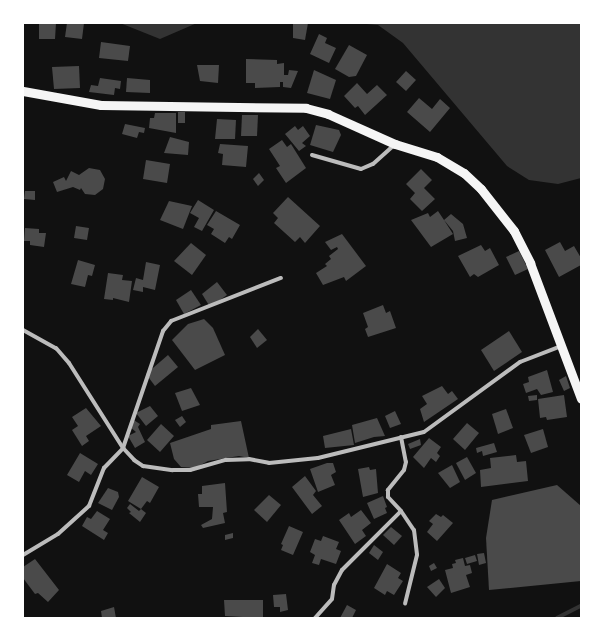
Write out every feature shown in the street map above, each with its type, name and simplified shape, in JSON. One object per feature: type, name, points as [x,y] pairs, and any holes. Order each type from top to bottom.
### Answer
[{"type":"main road","points":[[23,91],[101,105],[306,108],[328,114],[395,144],[437,157],[464,173],[502,213],[523,248],[581,399]]},
{"type":"street","points":[[312,155],[361,169],[373,164],[395,144]]},
{"type":"street","points":[[23,555],[58,534],[89,506],[104,468],[123,448],[163,331],[171,321],[281,278]]},
{"type":"street","points":[[23,330],[56,348],[123,448],[143,466],[179,470],[226,460],[249,459],[269,463],[318,458],[424,432],[520,362],[561,346]]},
{"type":"street","points":[[401,437],[406,462],[404,470],[388,490],[388,497],[401,510],[414,530],[416,555],[405,604]]},
{"type":"street","points":[[315,618],[332,599],[334,585],[342,570],[401,510]]},
{"type":"shaded area","points":[[120,23],[197,23],[160,39]]},
{"type":"shaded area","points":[[355,23],[581,23],[581,178],[558,184],[529,180],[507,166],[403,43],[378,25]]},
{"type":"building","points":[[39,23],[56,23],[55,39],[39,39]]},
{"type":"building","points":[[67,23],[84,23],[82,39],[65,37]]},
{"type":"building","points":[[293,23],[308,23],[305,40],[293,38]]},
{"type":"building","points":[[319,34],[327,38],[325,43],[336,48],[329,63],[310,54]]},
{"type":"building","points":[[101,42],[130,46],[128,61],[99,58]]},
{"type":"building","points":[[349,45],[367,55],[356,76],[349,77],[335,69]]},
{"type":"building","points":[[246,59],[277,60],[277,64],[284,63],[284,75],[288,75],[289,70],[298,71],[291,88],[283,87],[283,82],[280,82],[280,87],[255,88],[255,83],[246,83]]},
{"type":"building","points":[[197,65],[219,65],[218,83],[200,81]]},
{"type":"building","points":[[79,66],[80,88],[54,89],[52,67]]},
{"type":"building","points":[[314,70],[336,80],[330,99],[307,93]]},
{"type":"building","points":[[406,71],[416,80],[406,91],[396,82]]},
{"type":"building","points":[[100,78],[121,81],[120,89],[115,88],[114,95],[89,92],[91,85],[98,86]]},
{"type":"building","points":[[127,78],[150,80],[150,93],[126,92]]},
{"type":"building","points":[[357,83],[367,94],[377,85],[387,95],[365,115],[358,106],[355,108],[344,96]]},
{"type":"building","points":[[419,98],[432,109],[440,99],[450,108],[430,132],[407,112]]},
{"type":"building","points":[[178,112],[185,112],[185,123],[178,123]]},
{"type":"building","points":[[155,113],[176,113],[176,133],[149,128],[150,118],[154,118]]},
{"type":"building","points":[[242,115],[258,115],[257,136],[241,136]]},
{"type":"building","points":[[217,119],[236,120],[235,139],[215,139]]},
{"type":"building","points":[[125,124],[145,128],[144,133],[139,132],[137,138],[122,134]]},
{"type":"building","points":[[316,125],[339,130],[341,135],[333,152],[310,145]]},
{"type":"building","points":[[295,126],[298,130],[303,126],[310,136],[302,143],[306,146],[299,151],[285,134]]},
{"type":"building","points":[[170,137],[189,142],[188,155],[164,153]]},
{"type":"building","points":[[282,140],[287,147],[291,144],[306,168],[286,183],[276,168],[280,166],[269,149]]},
{"type":"building","points":[[220,144],[248,146],[246,167],[222,165],[223,154],[218,153]]},
{"type":"building","points":[[146,160],[170,164],[167,183],[143,179]]},
{"type":"building","points":[[89,168],[100,170],[105,179],[103,189],[95,195],[85,194],[81,188],[80,190],[73,187],[57,192],[53,182],[64,177],[66,181],[71,171],[79,175]]},
{"type":"building","points":[[421,169],[432,180],[424,188],[435,199],[422,211],[410,199],[415,193],[406,184]]},
{"type":"building","points":[[259,173],[264,180],[258,186],[253,179]]},
{"type":"building","points":[[25,191],[35,191],[35,200],[24,199]]},
{"type":"building","points":[[288,197],[320,226],[305,243],[300,237],[295,242],[274,223],[278,218],[273,213]]},
{"type":"building","points":[[198,200],[214,210],[202,231],[194,227],[199,218],[190,213]]},
{"type":"building","points":[[169,201],[192,206],[183,229],[160,220]]},
{"type":"building","points":[[216,211],[240,225],[232,239],[229,237],[225,243],[211,234],[214,229],[207,225]]},
{"type":"building","points":[[438,211],[453,234],[431,247],[411,220],[428,213],[430,217]]},
{"type":"building","points":[[451,214],[463,224],[467,238],[455,241],[453,231],[444,220]]},
{"type":"building","points":[[76,226],[89,228],[87,240],[74,238]]},
{"type":"building","points":[[25,228],[39,229],[39,233],[46,233],[44,247],[30,245],[30,241],[24,241]]},
{"type":"building","points":[[342,234],[366,266],[346,281],[344,277],[323,285],[316,273],[327,266],[325,264],[331,259],[329,256],[338,249],[337,247],[331,250],[325,242]]},
{"type":"building","points":[[560,242],[565,251],[574,246],[581,258],[581,265],[559,277],[545,250]]},
{"type":"building","points":[[191,243],[206,255],[192,275],[174,261]]},
{"type":"building","points":[[481,245],[485,251],[490,248],[499,265],[478,277],[474,274],[470,277],[458,256]]},
{"type":"building","points":[[519,251],[528,269],[515,275],[506,257]]},
{"type":"building","points":[[78,260],[95,265],[92,276],[88,275],[85,287],[71,284]]},
{"type":"building","points":[[146,262],[160,265],[155,290],[143,287],[143,292],[133,290],[136,278],[143,280]]},
{"type":"building","points":[[108,273],[123,275],[122,280],[132,281],[129,302],[113,298],[113,300],[104,299]]},
{"type":"building","points":[[217,282],[227,295],[210,307],[202,294]]},
{"type":"building","points":[[191,290],[201,305],[184,314],[176,300]]},
{"type":"building","points":[[383,305],[386,313],[390,311],[396,328],[368,337],[365,329],[368,327],[363,313]]},
{"type":"building","points":[[204,319],[213,328],[225,355],[195,370],[172,340],[188,324]]},
{"type":"building","points":[[258,329],[267,340],[257,348],[250,337]]},
{"type":"building","points":[[509,331],[522,352],[494,371],[481,350]]},
{"type":"building","points":[[168,355],[178,367],[155,386],[146,374]]},
{"type":"building","points":[[547,370],[553,392],[541,395],[537,389],[526,393],[523,384],[529,382],[528,377]]},
{"type":"building","points":[[566,376],[570,388],[564,391],[559,380]]},
{"type":"building","points":[[442,386],[448,394],[452,391],[458,399],[424,422],[420,409],[427,404],[422,396]]},
{"type":"building","points":[[191,388],[200,405],[182,411],[175,393]]},
{"type":"building","points":[[537,395],[537,400],[529,401],[528,396]]},
{"type":"building","points":[[564,395],[567,417],[547,420],[546,417],[540,418],[538,399]]},
{"type":"building","points":[[150,406],[158,416],[146,426],[136,413]]},
{"type":"building","points":[[86,408],[101,426],[86,436],[89,441],[82,446],[72,430],[78,426],[72,417]]},
{"type":"building","points":[[506,409],[513,428],[498,434],[492,414]]},
{"type":"building","points":[[395,411],[401,424],[390,428],[385,416]]},
{"type":"building","points":[[182,416],[186,422],[180,427],[175,420]]},
{"type":"building","points":[[377,418],[385,436],[374,437],[355,443],[352,425]]},
{"type":"building","points":[[132,419],[140,424],[138,427],[145,442],[135,448],[128,436],[136,432],[129,426]]},
{"type":"building","points":[[241,421],[249,458],[239,456],[208,461],[195,468],[181,467],[174,459],[170,443],[211,429],[211,425]]},
{"type":"building","points":[[467,423],[479,433],[465,450],[453,439]]},
{"type":"building","points":[[161,424],[174,436],[160,452],[147,440]]},
{"type":"building","points":[[351,429],[354,445],[325,448],[323,436]]},
{"type":"building","points":[[543,429],[548,447],[531,453],[524,435]]},
{"type":"building","points":[[429,438],[441,447],[437,453],[440,456],[436,462],[431,458],[424,468],[413,457]]},
{"type":"building","points":[[420,439],[421,445],[410,449],[408,444]]},
{"type":"building","points":[[494,443],[497,452],[483,456],[482,451],[477,453],[476,448]]},
{"type":"building","points":[[80,453],[98,464],[91,475],[85,471],[79,482],[67,475]]},
{"type":"building","points":[[516,455],[517,462],[526,461],[528,481],[481,487],[480,470],[491,468],[490,458]]},
{"type":"building","points":[[467,457],[476,473],[465,480],[456,463]]},
{"type":"building","points":[[327,463],[333,463],[336,472],[331,475],[335,485],[318,492],[310,469]]},
{"type":"building","points":[[452,465],[460,482],[450,488],[438,473]]},
{"type":"building","points":[[369,467],[370,470],[376,469],[378,493],[363,497],[358,469]]},
{"type":"building","points":[[305,476],[316,491],[313,495],[322,506],[312,514],[292,487]]},
{"type":"building","points":[[142,477],[159,487],[150,503],[147,501],[141,509],[128,501]]},
{"type":"building","points":[[225,483],[227,512],[223,513],[225,523],[203,528],[201,525],[212,519],[213,507],[199,507],[198,494],[202,494],[202,486]]},
{"type":"building","points":[[557,485],[581,506],[581,581],[489,590],[486,538],[492,500]]},
{"type":"building","points":[[108,488],[118,492],[119,497],[112,510],[98,503]]},
{"type":"building","points":[[269,495],[281,505],[267,522],[254,510]]},
{"type":"building","points":[[383,496],[387,507],[385,508],[387,513],[374,519],[367,503]]},
{"type":"building","points":[[130,504],[139,511],[141,509],[146,513],[140,522],[129,513],[131,512],[127,508]]},
{"type":"building","points":[[361,510],[371,523],[362,530],[366,536],[355,544],[339,520],[349,513],[351,517]]},
{"type":"building","points":[[97,511],[110,519],[103,530],[108,533],[104,540],[82,526],[87,517],[91,519]]},
{"type":"building","points":[[436,514],[441,517],[443,515],[453,523],[437,541],[427,532],[433,524],[429,521]]},
{"type":"building","points":[[289,526],[303,532],[293,555],[281,550],[283,545],[281,544]]},
{"type":"building","points":[[391,527],[402,536],[394,545],[383,535]]},
{"type":"building","points":[[233,533],[233,538],[225,540],[225,535]]},
{"type":"building","points":[[323,536],[339,542],[336,549],[341,551],[336,564],[321,559],[319,565],[312,563],[315,555],[310,552],[315,539],[321,541]]},
{"type":"building","points":[[374,545],[383,552],[378,560],[369,553]]},
{"type":"building","points":[[484,553],[486,563],[479,565],[477,554]]},
{"type":"building","points":[[475,555],[477,561],[467,564],[465,558]]},
{"type":"building","points":[[463,558],[465,566],[470,565],[472,573],[466,575],[470,587],[451,593],[445,570],[453,568],[452,564],[456,563],[455,560]]},
{"type":"building","points":[[35,559],[59,590],[48,602],[38,593],[35,594],[23,578],[23,567]]},
{"type":"building","points":[[434,563],[437,568],[431,571],[429,566]]},
{"type":"building","points":[[387,564],[401,573],[398,578],[403,581],[394,595],[387,591],[385,595],[374,588]]},
{"type":"building","points":[[439,579],[445,588],[436,597],[427,587]]},
{"type":"building","points":[[286,594],[288,610],[280,612],[280,607],[274,607],[273,595]]},
{"type":"building","points":[[224,600],[263,600],[263,618],[225,616]]},
{"type":"building","points":[[347,605],[356,610],[352,618],[340,618]]},
{"type":"building","points":[[114,607],[116,618],[102,618],[101,611]]},
{"type":"waterway","points":[[557,618],[581,606]]}]
